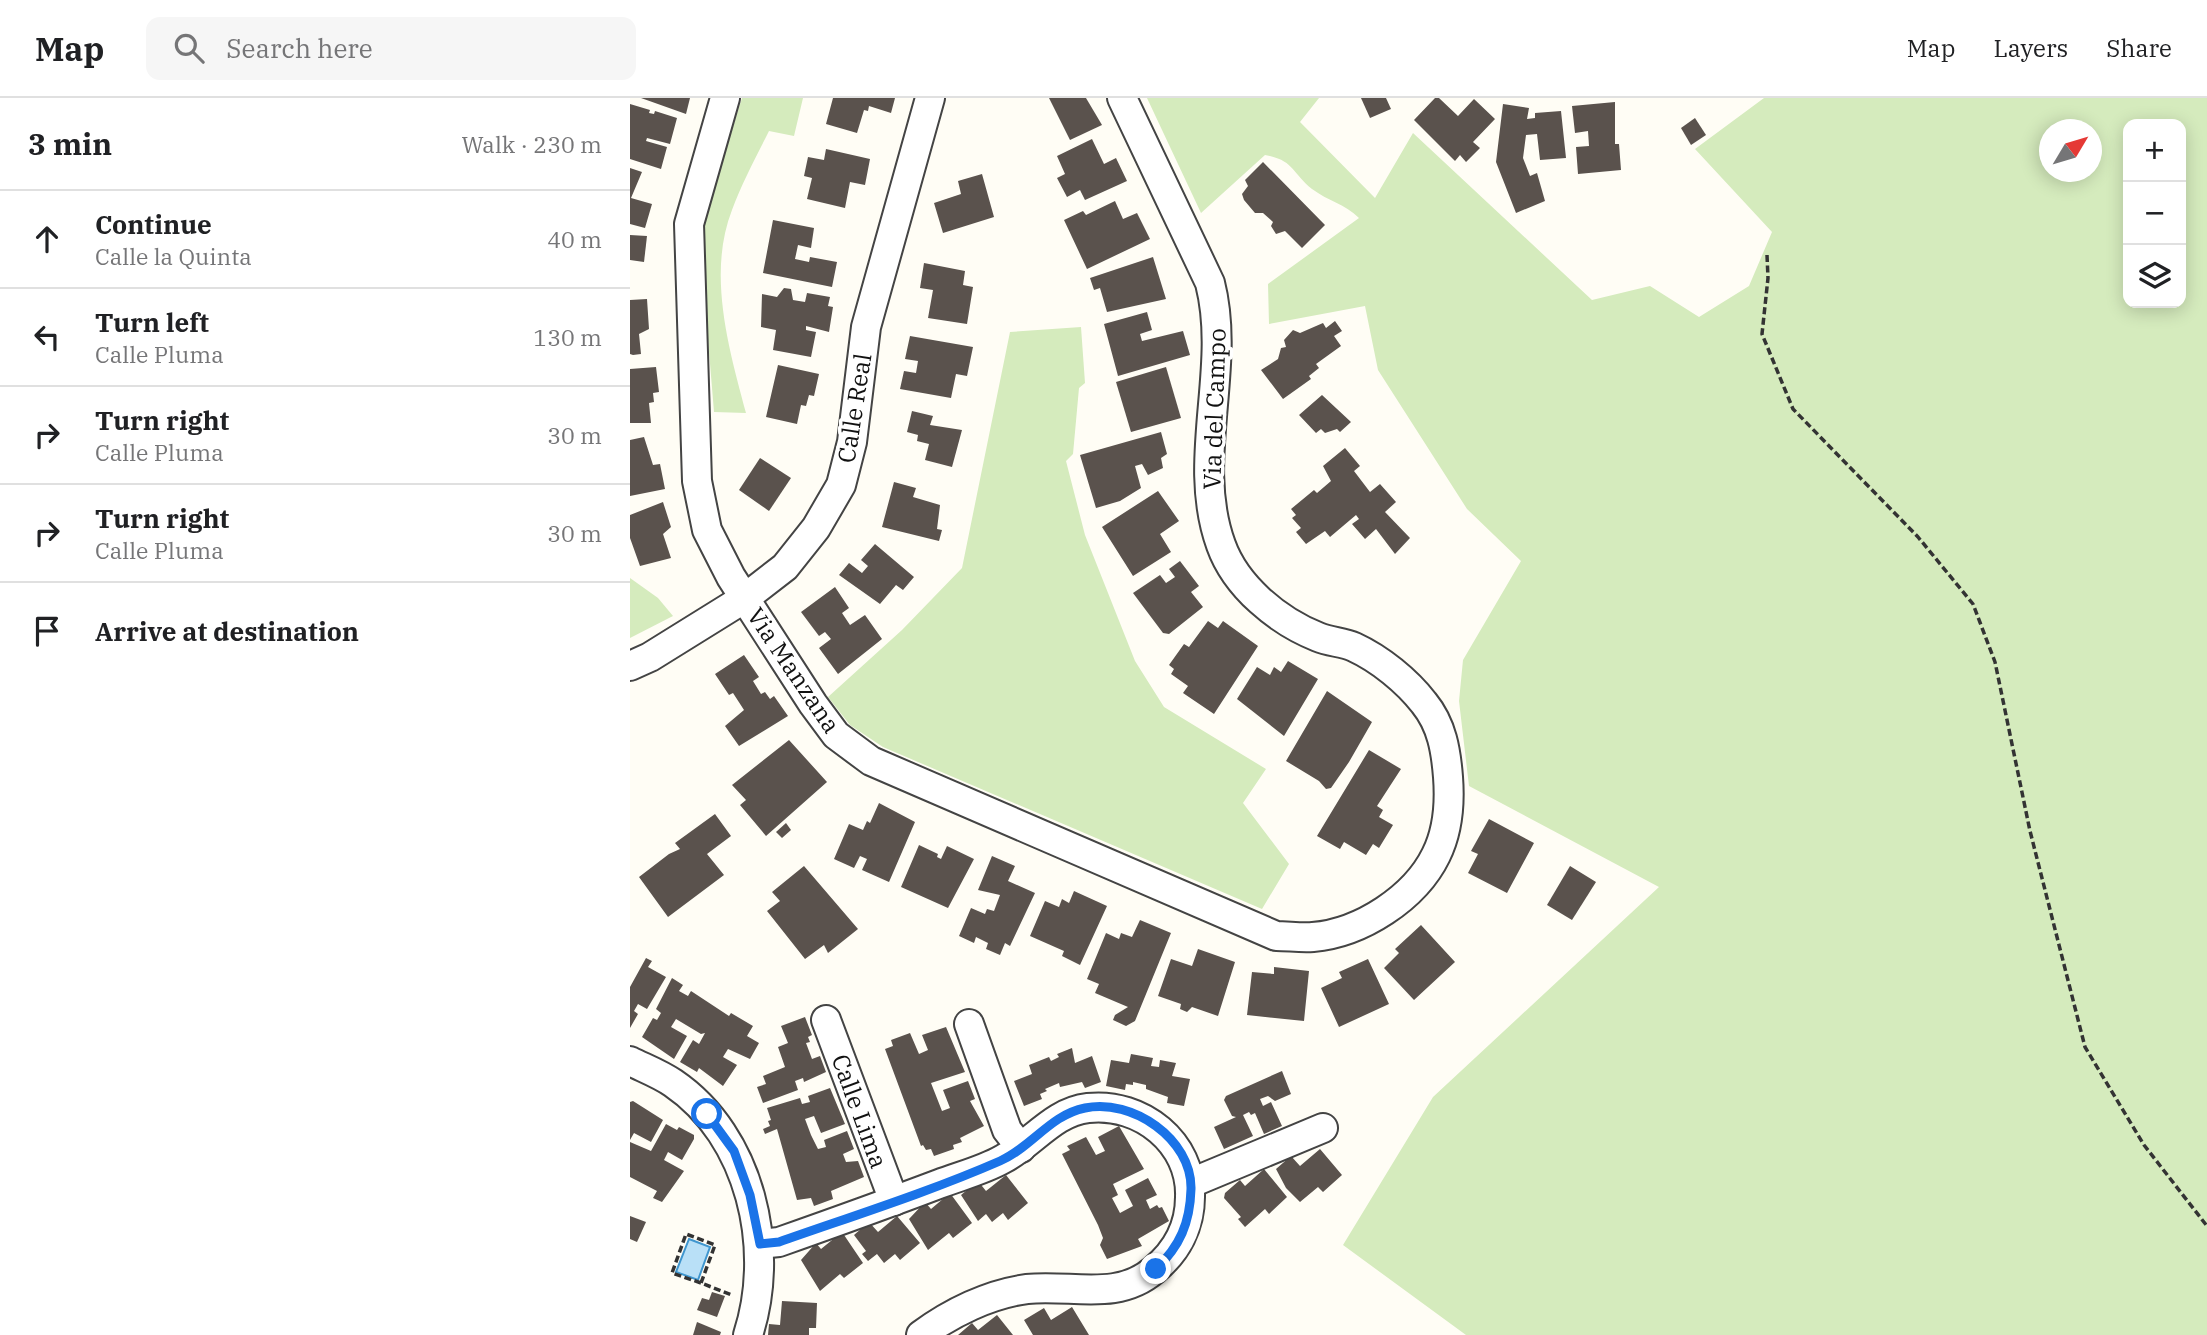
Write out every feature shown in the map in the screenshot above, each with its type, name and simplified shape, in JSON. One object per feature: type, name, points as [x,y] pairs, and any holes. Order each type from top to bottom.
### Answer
[{"type":"street","name":"Via Manzana","points":[[725,98],[689,224],[697,481],[707,530],[745,598],[836,735],[871,761],[1276,936],[1314,937],[1358,926]]},
{"type":"street","name":"Calle Real","points":[[630,666],[650,657],[745,598],[785,567],[816,528],[841,485],[852,442],[866,327],[930,98]]},
{"type":"street","name":"Via del Campo","points":[[1122,98],[1210,283],[1215,302],[1218,335],[1217,393],[1208,484],[1222,547],[1245,585],[1269,608],[1318,637],[1353,647],[1389,669],[1425,704],[1445,743],[1449,794],[1446,825],[1436,855],[1415,885],[1397,901],[1358,926]]},
{"type":"street","name":"Calle Lima","points":[[826,1020],[894,1201]]},
{"type":"street","points":[[968,1024],[1007,1130],[1021,1148]]},
{"type":"street","points":[[630,1061],[674,1083],[707,1114],[734,1151],[750,1195],[760,1244],[757,1303],[748,1335]]},
{"type":"street","points":[[760,1244],[779,1242],[1002,1160],[1061,1116],[1086,1108],[1110,1107],[1135,1113],[1160,1128],[1181,1153],[1191,1183],[1189,1219],[1166,1259],[1146,1277],[1116,1290],[1049,1287],[999,1294],[946,1318],[921,1335]]},
{"type":"street","points":[[1191,1183],[1322,1128]]},
{"type":"path","points":[[1767,255],[1769,278],[1762,334],[1793,409],[1918,537],[1973,604],[1995,663],[2030,831],[2085,1047],[2144,1145],[2207,1226]]},
{"type":"path","points":[[701,1283],[715,1245],[686,1234],[672,1273],[757,1303]]},
{"type":"green space","points":[[742,98],[803,98],[794,136],[769,131],[740,190],[725,234],[721,260],[723,312],[746,413],[714,412],[702,267],[703,222]]},
{"type":"green space","points":[[1147,98],[1319,98],[1300,122],[1375,198],[1413,133],[1592,300],[1650,286],[1699,317],[1749,286],[1772,232],[1695,149],[1764,98],[2207,98],[2207,1335],[1466,1335],[1343,1245],[1433,1097],[1659,887],[1469,786],[1459,701],[1463,660],[1521,561],[1467,509],[1378,370],[1365,306],[1269,324],[1268,284],[1359,218],[1312,189],[1282,160],[1265,155],[1201,213]]},
{"type":"green space","points":[[1081,327],[1085,383],[1079,388],[1073,454],[1066,461],[1085,535],[1135,661],[1164,707],[1266,769],[1243,803],[1289,864],[1262,909],[883,747],[850,725],[828,697],[902,630],[962,568],[1010,332]]},
{"type":"green space","points":[[630,578],[658,598],[673,616],[630,638]]},
{"type":"water","points":[[689,1239],[710,1247],[698,1280],[676,1272]]},
{"type":"building","points":[[641,98],[690,98],[686,114]]},
{"type":"building","points":[[833,98],[895,98],[891,113],[869,106],[868,111],[864,110],[857,133],[826,124]]},
{"type":"building","points":[[1049,98],[1086,98],[1102,125],[1070,140]]},
{"type":"building","points":[[1361,98],[1386,98],[1391,109],[1370,118]]},
{"type":"building","points":[[1435,98],[1439,98],[1458,116],[1474,99],[1495,119],[1473,142],[1480,148],[1466,162],[1460,155],[1455,161],[1414,120]]},
{"type":"building","points":[[1615,102],[1615,144],[1619,144],[1621,170],[1578,174],[1576,147],[1589,146],[1588,131],[1575,133],[1572,106]]},
{"type":"building","points":[[630,104],[650,110],[649,113],[654,114],[655,111],[677,118],[670,144],[647,138],[646,141],[667,147],[661,169],[630,159]]},
{"type":"building","points":[[1503,104],[1529,108],[1527,119],[1535,118],[1535,113],[1561,111],[1566,158],[1540,160],[1537,134],[1526,135],[1523,158],[1530,176],[1537,173],[1545,201],[1516,213],[1496,162]]},
{"type":"building","points":[[1695,118],[1706,135],[1691,145],[1681,128]]},
{"type":"building","points":[[1092,139],[1104,164],[1116,158],[1127,181],[1085,200],[1080,190],[1067,197],[1057,178],[1065,174],[1057,156]]},
{"type":"building","points":[[826,149],[870,159],[865,185],[850,182],[845,208],[807,199],[812,178],[804,176],[808,157],[824,160]]},
{"type":"building","points":[[1263,162],[1325,225],[1302,248],[1285,231],[1276,234],[1271,226],[1273,222],[1263,213],[1255,213],[1244,200],[1242,194],[1248,186],[1245,180]]},
{"type":"building","points":[[630,168],[642,172],[631,198],[652,204],[645,228],[630,224]]},
{"type":"building","points":[[982,174],[994,217],[943,233],[934,203],[961,194],[958,181]]},
{"type":"building","points":[[1115,201],[1123,219],[1137,213],[1150,239],[1087,269],[1064,220],[1083,211],[1086,215]]},
{"type":"building","points":[[773,220],[814,228],[811,248],[798,245],[795,259],[809,262],[810,257],[837,262],[832,287],[763,273]]},
{"type":"building","points":[[630,235],[647,236],[644,262],[630,260]]},
{"type":"building","points":[[1153,257],[1166,299],[1107,312],[1100,288],[1094,290],[1090,278]]},
{"type":"building","points":[[924,263],[965,271],[963,285],[973,287],[967,324],[928,318],[933,290],[920,288]]},
{"type":"building","points":[[784,288],[791,289],[793,300],[805,302],[807,293],[830,297],[828,306],[833,307],[829,332],[806,326],[806,330],[816,332],[811,357],[773,350],[776,330],[761,327],[762,294],[777,297]]},
{"type":"building","points":[[647,299],[649,329],[639,334],[641,354],[633,355],[630,354],[630,300]]},
{"type":"building","points":[[1147,312],[1152,330],[1140,334],[1142,341],[1183,331],[1190,355],[1118,376],[1104,324]]},
{"type":"building","points":[[1335,321],[1342,331],[1334,336],[1341,346],[1316,364],[1319,368],[1309,376],[1311,379],[1283,399],[1261,370],[1278,359],[1281,348],[1286,347],[1284,340],[1293,330],[1300,333],[1323,323],[1326,328]]},
{"type":"building","points":[[910,336],[973,347],[967,376],[956,374],[951,398],[900,389],[904,371],[916,373],[918,361],[905,359]]},
{"type":"building","points":[[778,365],[819,374],[814,396],[809,395],[806,406],[801,405],[797,424],[766,417]]},
{"type":"building","points":[[656,367],[659,392],[653,393],[654,402],[649,403],[651,423],[630,423],[630,369]]},
{"type":"building","points":[[1166,367],[1181,418],[1131,432],[1116,382]]},
{"type":"building","points":[[1322,395],[1351,422],[1340,432],[1337,429],[1325,433],[1321,429],[1316,433],[1299,415]]},
{"type":"building","points":[[912,411],[933,416],[930,425],[962,430],[952,467],[925,460],[929,444],[917,441],[918,435],[907,432]]},
{"type":"building","points":[[1161,432],[1167,454],[1161,458],[1163,468],[1148,475],[1142,464],[1135,466],[1141,488],[1120,501],[1096,508],[1080,455]]},
{"type":"building","points":[[644,437],[653,465],[660,464],[665,489],[630,496],[630,440]]},
{"type":"building","points":[[1345,448],[1360,466],[1354,471],[1370,492],[1380,484],[1396,502],[1385,512],[1410,538],[1395,554],[1376,529],[1365,539],[1352,524],[1359,519],[1356,515],[1330,537],[1325,531],[1306,544],[1296,532],[1301,528],[1292,518],[1296,515],[1291,509],[1314,490],[1317,493],[1331,481],[1323,466]]},
{"type":"building","points":[[760,458],[791,478],[769,511],[739,490]]},
{"type":"building","points":[[894,482],[916,488],[913,497],[940,505],[937,529],[942,530],[939,541],[882,527]]},
{"type":"building","points":[[1158,491],[1179,521],[1160,534],[1171,552],[1133,576],[1102,527]]},
{"type":"building","points":[[663,502],[671,527],[663,534],[671,558],[640,566],[630,538],[630,515]]},
{"type":"building","points":[[875,544],[914,577],[903,590],[896,585],[880,604],[839,575],[849,563],[862,573],[868,566],[861,560]]},
{"type":"building","points":[[1180,561],[1199,586],[1191,592],[1203,607],[1169,634],[1163,633],[1133,593],[1160,575],[1166,583],[1175,577],[1169,569]]},
{"type":"building","points":[[835,587],[849,608],[842,613],[850,625],[865,615],[882,639],[838,674],[819,648],[831,639],[825,632],[819,636],[801,612]]},
{"type":"building","points":[[1208,621],[1218,628],[1223,621],[1258,646],[1214,714],[1183,693],[1188,686],[1171,674],[1174,669],[1169,665],[1184,644],[1189,647]]},
{"type":"building","points":[[744,655],[759,677],[753,681],[761,694],[765,692],[770,699],[774,696],[788,716],[739,746],[725,726],[744,710],[733,693],[729,695],[715,674]]},
{"type":"building","points":[[1288,661],[1318,679],[1284,736],[1237,699],[1257,667],[1270,675],[1274,667],[1281,672]]},
{"type":"building","points":[[1327,691],[1372,722],[1349,762],[1331,788],[1326,789],[1319,781],[1286,761]]},
{"type":"building","points":[[789,740],[827,782],[766,836],[740,805],[746,800],[732,785]]},
{"type":"building","points":[[1369,750],[1401,769],[1377,806],[1383,810],[1379,817],[1393,825],[1379,848],[1373,844],[1366,855],[1344,842],[1340,849],[1317,836]]},
{"type":"building","points":[[879,803],[915,822],[889,882],[862,870],[867,859],[860,856],[854,868],[834,859],[849,824],[863,830],[867,821],[870,823]]},
{"type":"building","points":[[715,814],[731,836],[707,854],[724,875],[668,917],[639,877],[680,849],[675,843]]},
{"type":"building","points":[[1489,819],[1534,843],[1507,893],[1468,873],[1478,854],[1471,851]]},
{"type":"building","points":[[786,823],[791,830],[782,838],[776,832]]},
{"type":"building","points":[[919,845],[938,854],[937,857],[941,859],[947,846],[974,859],[948,908],[901,887]]},
{"type":"building","points":[[992,856],[1015,866],[1008,881],[1035,893],[1010,946],[1005,943],[1000,955],[986,949],[988,943],[976,937],[974,943],[959,936],[971,908],[985,914],[987,909],[994,911],[1000,895],[978,890]]},
{"type":"building","points":[[804,866],[858,929],[828,953],[824,945],[805,959],[767,911],[780,901],[772,892]]},
{"type":"building","points":[[1570,866],[1596,882],[1572,920],[1547,905]]},
{"type":"building","points":[[1074,891],[1107,906],[1080,965],[1062,956],[1064,951],[1030,936],[1045,901],[1059,907],[1062,899],[1069,903]]},
{"type":"building","points":[[1140,920],[1171,933],[1135,1021],[1126,1026],[1113,1020],[1115,1015],[1128,1007],[1095,993],[1099,984],[1087,979],[1106,933],[1119,939],[1121,933],[1132,937]]},
{"type":"building","points":[[1421,925],[1455,962],[1414,1000],[1384,968],[1399,953],[1395,949]]},
{"type":"building","points":[[1198,949],[1235,962],[1218,1016],[1192,1007],[1187,1012],[1180,1009],[1181,1004],[1158,996],[1171,959],[1192,966]]},
{"type":"building","points":[[646,958],[652,961],[648,967],[666,977],[647,1009],[638,1004],[634,1011],[638,1014],[630,1028],[630,987]]},
{"type":"building","points":[[1368,959],[1389,1004],[1339,1027],[1321,988],[1342,978],[1339,972]]},
{"type":"building","points":[[1274,967],[1309,971],[1304,1021],[1247,1015],[1252,972],[1274,974]]},
{"type":"building","points":[[672,978],[683,985],[679,991],[688,996],[691,991],[729,1016],[731,1013],[753,1026],[747,1036],[759,1043],[750,1059],[728,1049],[723,1057],[737,1065],[723,1086],[699,1068],[697,1072],[680,1062],[693,1040],[699,1044],[705,1033],[701,1034],[676,1019],[671,1027],[687,1036],[674,1059],[642,1037],[653,1018],[657,1020],[661,1013],[656,1009]]},
{"type":"building","points":[[805,1017],[812,1035],[808,1037],[810,1042],[806,1043],[812,1059],[820,1056],[826,1072],[804,1082],[803,1078],[795,1081],[798,1090],[763,1103],[757,1087],[766,1084],[763,1076],[785,1067],[778,1047],[788,1043],[781,1026]]},
{"type":"building","points":[[946,1027],[965,1072],[931,1083],[942,1111],[950,1108],[943,1090],[968,1081],[975,1099],[970,1101],[984,1126],[960,1138],[962,1142],[953,1145],[954,1149],[934,1156],[931,1149],[926,1150],[921,1146],[885,1049],[893,1046],[891,1040],[910,1033],[919,1054],[928,1050],[922,1035]]},
{"type":"building","points":[[1072,1048],[1075,1063],[1092,1056],[1101,1082],[1085,1088],[1082,1082],[1060,1087],[1059,1083],[1045,1089],[1047,1091],[1040,1094],[1042,1099],[1024,1106],[1014,1081],[1032,1074],[1029,1065],[1049,1057],[1051,1061],[1059,1057],[1057,1054]]},
{"type":"building","points":[[1131,1054],[1153,1058],[1151,1066],[1159,1067],[1160,1060],[1176,1063],[1172,1076],[1190,1079],[1184,1106],[1167,1103],[1168,1097],[1146,1089],[1146,1085],[1133,1082],[1133,1085],[1126,1084],[1125,1090],[1106,1086],[1111,1060],[1129,1063]]},
{"type":"building","points":[[1282,1071],[1291,1094],[1275,1101],[1268,1096],[1260,1099],[1263,1106],[1271,1102],[1282,1126],[1264,1134],[1255,1113],[1251,1115],[1249,1112],[1243,1115],[1253,1136],[1224,1149],[1214,1127],[1236,1117],[1232,1116],[1224,1100],[1226,1096]]},
{"type":"building","points":[[830,1088],[845,1124],[821,1133],[814,1116],[805,1119],[811,1135],[818,1149],[826,1147],[824,1140],[847,1131],[854,1149],[843,1154],[846,1162],[858,1161],[864,1177],[831,1191],[833,1199],[814,1206],[811,1198],[797,1200],[777,1129],[765,1134],[763,1129],[770,1126],[767,1108],[800,1098],[802,1104],[810,1102],[808,1096]]},
{"type":"building","points":[[633,1101],[663,1120],[651,1142],[634,1133],[630,1140],[630,1102]]},
{"type":"building","points":[[666,1124],[694,1135],[694,1139],[682,1160],[668,1152],[664,1160],[684,1171],[662,1202],[653,1198],[657,1191],[630,1177],[630,1142],[651,1151]]},
{"type":"building","points":[[1119,1126],[1144,1169],[1113,1184],[1118,1195],[1112,1198],[1120,1213],[1133,1206],[1125,1190],[1148,1178],[1157,1195],[1146,1200],[1150,1209],[1157,1205],[1162,1207],[1169,1221],[1138,1239],[1142,1246],[1107,1259],[1100,1245],[1103,1238],[1098,1225],[1062,1154],[1070,1150],[1067,1146],[1086,1137],[1096,1155],[1105,1151],[1098,1137]]},
{"type":"building","points":[[1320,1149],[1342,1175],[1323,1192],[1318,1187],[1300,1202],[1286,1188],[1276,1169],[1291,1156],[1300,1166]]},
{"type":"building","points":[[1264,1169],[1287,1197],[1269,1214],[1265,1209],[1245,1227],[1238,1219],[1241,1217],[1224,1198],[1225,1193],[1240,1180],[1245,1186]]},
{"type":"building","points":[[1006,1175],[1028,1203],[1008,1220],[1003,1213],[992,1222],[986,1214],[978,1221],[961,1195],[978,1181],[986,1191]]},
{"type":"building","points":[[950,1193],[972,1223],[953,1238],[949,1233],[928,1250],[909,1219],[925,1202],[931,1209]]},
{"type":"building","points":[[630,1216],[646,1222],[637,1242],[630,1239]]},
{"type":"building","points":[[897,1216],[920,1243],[900,1260],[895,1254],[884,1263],[877,1254],[868,1261],[862,1254],[866,1251],[854,1235],[869,1222],[878,1232]]},
{"type":"building","points":[[842,1232],[863,1263],[844,1278],[840,1274],[820,1291],[801,1260],[816,1243],[821,1249]]},
{"type":"building","points":[[712,1292],[725,1296],[717,1317],[697,1310],[702,1298],[709,1300]]},
{"type":"building","points":[[782,1301],[817,1303],[816,1328],[809,1328],[809,1335],[768,1335],[769,1324],[780,1325]]},
{"type":"building","points":[[1072,1307],[1089,1335],[1033,1335],[1024,1320],[1044,1308],[1051,1320]]},
{"type":"building","points":[[997,1315],[1013,1335],[958,1335],[972,1323],[978,1330]]},
{"type":"building","points":[[697,1322],[721,1332],[720,1335],[693,1335]]},
{"type":"route","points":[[707,1114],[734,1151],[750,1195],[760,1244],[779,1242],[1002,1160],[1061,1116],[1086,1108],[1110,1107],[1135,1113],[1160,1128],[1181,1153],[1191,1183],[1189,1219],[1176,1247],[1156,1269]]}]
